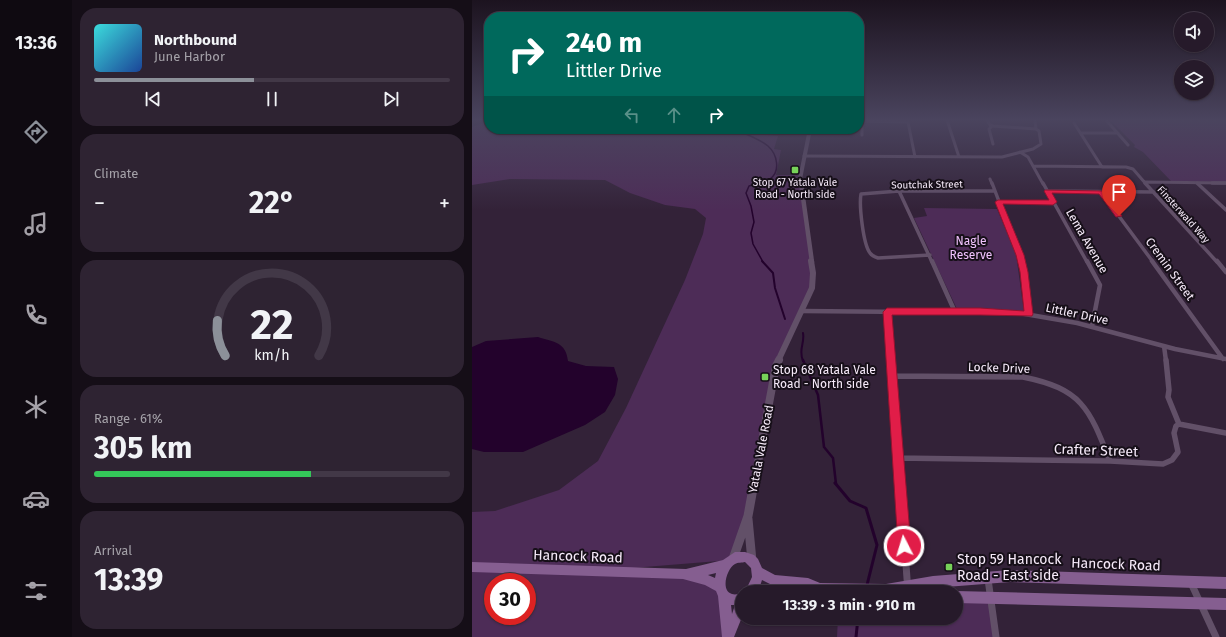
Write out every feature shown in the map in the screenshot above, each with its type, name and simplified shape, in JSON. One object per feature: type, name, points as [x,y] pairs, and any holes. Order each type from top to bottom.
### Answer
[{"type":"main road","name":"Hancock Road","points":[[683,574],[745,557],[752,561]]},
{"type":"main road","points":[[752,561],[757,571],[754,585]]},
{"type":"main road","points":[[728,637],[720,577],[730,562]]},
{"type":"main road","name":"Hancock Road","points":[[472,567],[683,574],[707,580],[731,600],[735,600]]},
{"type":"main road","name":"Hancock Road","points":[[757,571],[774,580],[810,585]]},
{"type":"main road","name":"Hancock Road","points":[[922,585],[933,582],[1010,576],[1226,583]]},
{"type":"main road","points":[[963,597],[1226,604]]},
{"type":"main road","points":[[728,637],[735,618]]},
{"type":"street","name":"Yatala Vale Road","points":[[730,562],[748,516],[776,366],[784,346],[809,296],[813,282],[800,178],[805,150]]},
{"type":"street","points":[[914,150],[915,157]]},
{"type":"street","points":[[956,150],[959,158]]},
{"type":"street","points":[[804,156],[959,158],[1002,157],[1026,150]]},
{"type":"street","points":[[1089,150],[1102,167]]},
{"type":"street","name":"Lema Avenue","points":[[1020,152],[1028,157],[1100,285],[1092,326]]},
{"type":"street","points":[[1033,166],[1102,167]]},
{"type":"street","name":"Finsterwald Way","points":[[1102,167],[1130,167],[1133,169],[1226,272]]},
{"type":"street","points":[[990,179],[1020,255],[1024,272],[1029,314]]},
{"type":"street","points":[[1145,182],[1226,183]]},
{"type":"street","points":[[1197,183],[1226,210]]},
{"type":"street","points":[[899,191],[930,254],[955,312]]},
{"type":"street","name":"Soutchak Street","points":[[930,254],[878,258],[873,256],[869,252],[862,220],[859,199],[861,194],[899,191],[994,191]]},
{"type":"street","points":[[1048,191],[1154,192]]},
{"type":"street","name":"Cremin Street","points":[[1101,192],[1224,359]]},
{"type":"street","points":[[998,202],[1053,202]]},
{"type":"street","name":"Littler Drive","points":[[802,311],[1016,312],[1092,326],[1164,346],[1224,359]]},
{"type":"street","points":[[887,312],[905,585]]},
{"type":"street","points":[[1164,346],[1169,390],[1168,397],[1179,424],[1226,432]]},
{"type":"street","name":"Locke Drive","points":[[892,376],[1023,377],[1043,380],[1078,398],[1095,422],[1110,461]]},
{"type":"street","name":"Crafter Street","points":[[897,458],[1110,461],[1163,464],[1172,460],[1178,452],[1174,433],[1176,426],[1179,424]]},
{"type":"street","name":"Yatala Vale Road","points":[[748,516],[752,561]]},
{"type":"street","points":[[988,578],[996,637]]},
{"type":"street","points":[[1190,582],[1216,637]]},
{"type":"green space","points":[[472,150],[779,150],[781,150],[776,175],[800,175],[813,273],[812,288],[781,352],[749,528],[731,560],[595,571],[683,574],[720,587],[728,637],[472,637],[472,512],[495,511],[559,490],[598,461],[626,408],[685,280],[703,234],[706,218],[695,209],[665,205],[630,193],[605,180],[510,179],[472,185]]},
{"type":"green space","points":[[1139,150],[1226,150],[1226,182],[1171,181],[1143,152]]},
{"type":"green space","name":"Nagle Reserve","points":[[924,208],[997,209],[1016,254],[1024,312],[957,309],[914,218],[927,216]]},
{"type":"green space","points":[[963,597],[991,597],[996,637],[837,637],[838,625],[963,625]]},
{"type":"shaded area","points":[[538,337],[562,346],[567,355],[568,361],[586,366],[614,367],[618,379],[615,395],[605,412],[585,425],[523,452],[484,452],[472,449],[472,347],[486,341]]},
{"type":"waterway","points":[[763,262],[753,244],[751,233],[754,222],[751,206],[746,193],[749,186],[765,182],[776,172],[776,162],[772,150]]},
{"type":"waterway","points":[[762,261],[773,273],[775,288],[785,319]]},
{"type":"waterway","points":[[803,333],[801,350],[803,361]]},
{"type":"waterway","points":[[803,360],[818,395],[824,447],[833,458],[836,484]]},
{"type":"waterway","points":[[835,483],[850,501],[866,508],[877,545],[867,585]]},
{"type":"waterway","points":[[856,637],[857,625]]},
{"type":"place","name":"Stop 67 Yatala Vale Road - North side","points":[[795,170]]},
{"type":"place","name":"Stop 68 Yatala Vale Road - North side","points":[[765,377]]},
{"type":"place","name":"Stop 59 Hancock Road - East side","points":[[949,567]]},
{"type":"route","points":[[904,546],[887,312],[980,311],[1016,312],[1026,315],[1029,314],[1024,272],[1020,255],[998,202],[1053,202],[1048,191],[1101,192],[1119,216]]}]
